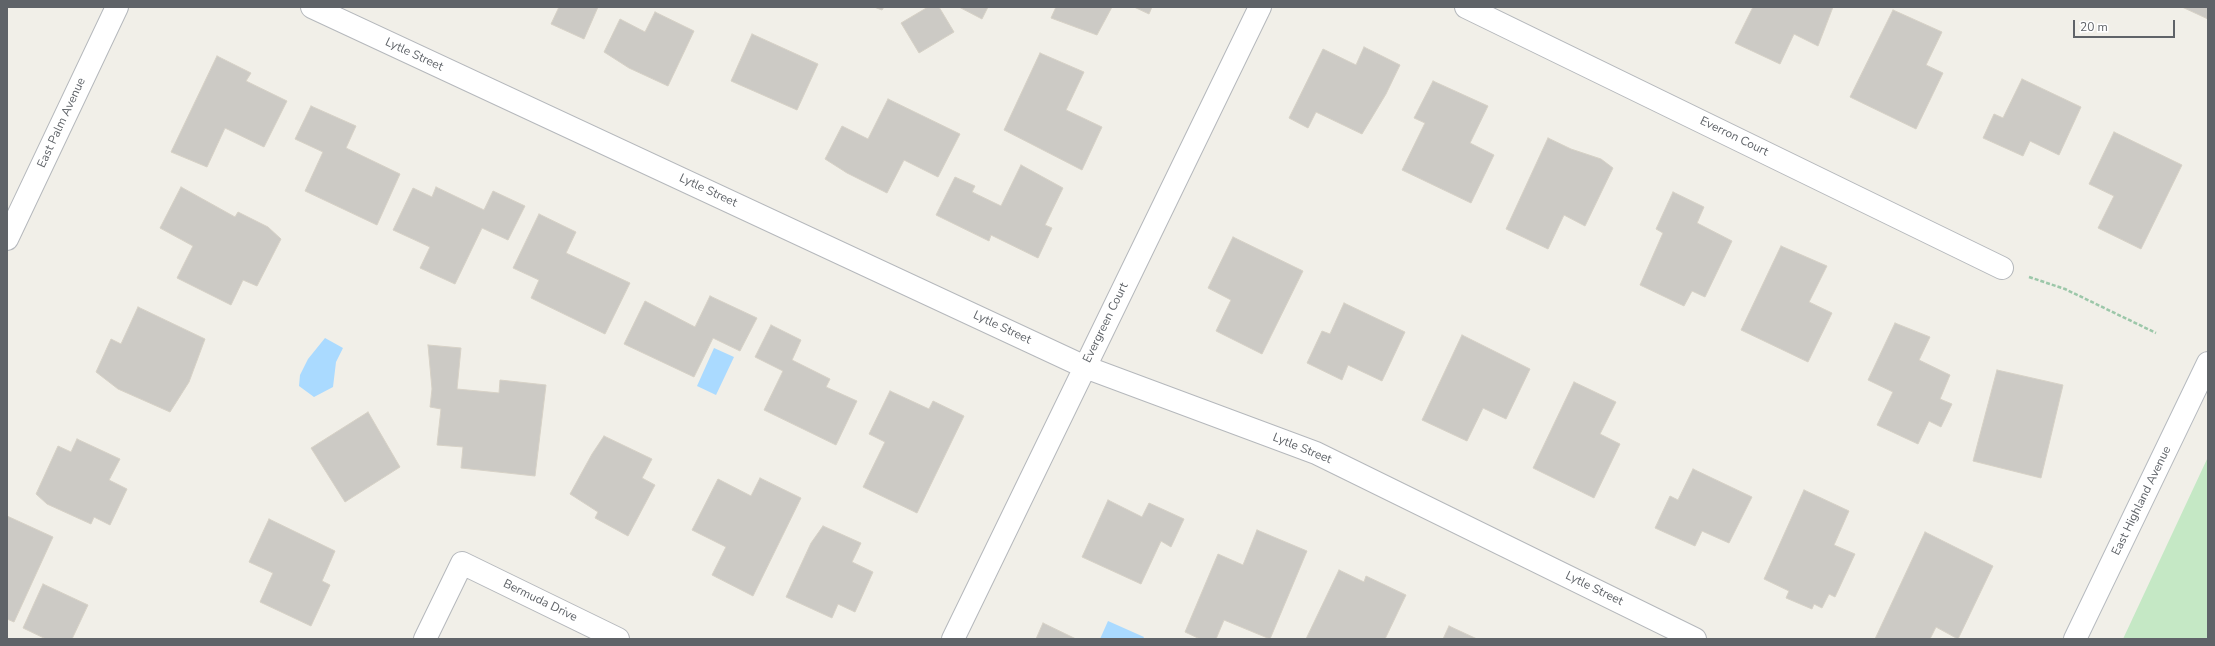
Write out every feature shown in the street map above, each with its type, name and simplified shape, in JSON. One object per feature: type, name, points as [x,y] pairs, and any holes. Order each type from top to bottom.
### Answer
[{"type":"street","name":"East Palm Avenue","points":[[7,239],[117,7]]},
{"type":"street","name":"Lytle Street","points":[[312,7],[1085,367],[1316,453],[1695,639]]},
{"type":"street","name":"Evergreen Court","points":[[953,639],[1260,7]]},
{"type":"street","name":"Everron Court","points":[[1466,7],[2002,268]]},
{"type":"street","name":"East Highland Avenue","points":[[2076,639],[2208,363]]},
{"type":"street","name":"Bermuda Drive","points":[[425,639],[462,563],[618,639]]},
{"type":"path","points":[[2002,268],[2065,289],[2156,333]]},
{"type":"green space","points":[[2208,457],[2208,639],[2123,639]]},
{"type":"water","points":[[325,338],[343,348],[336,362],[333,387],[314,397],[299,386],[300,375],[308,359]]},
{"type":"water","points":[[714,348],[734,357],[716,395],[697,386]]},
{"type":"water","points":[[1108,621],[1144,637],[1143,639],[1100,639]]},
{"type":"building","points":[[559,7],[598,7],[584,39],[551,24]]},
{"type":"building","points":[[874,7],[884,7],[882,10]]},
{"type":"building","points":[[928,7],[939,7],[954,32],[919,53],[901,23]]},
{"type":"building","points":[[959,7],[988,7],[982,19]]},
{"type":"building","points":[[1056,7],[1112,7],[1097,35],[1051,18]]},
{"type":"building","points":[[1134,7],[1152,7],[1149,14]]},
{"type":"building","points":[[1753,7],[1833,7],[1818,46],[1794,34],[1780,64],[1735,43]]},
{"type":"building","points":[[2182,7],[2208,7],[2208,19]]},
{"type":"building","points":[[1893,10],[1942,32],[1926,65],[1943,73],[1916,129],[1850,97]]},
{"type":"building","points":[[655,12],[694,31],[668,86],[629,68],[604,52],[620,19],[645,32]]},
{"type":"building","points":[[752,34],[818,64],[797,110],[731,81]]},
{"type":"building","points":[[1364,47],[1400,65],[1386,94],[1362,134],[1316,112],[1308,128],[1289,118],[1323,49],[1356,65]]},
{"type":"building","points":[[1040,53],[1084,72],[1066,110],[1102,127],[1082,170],[1004,130]]},
{"type":"building","points":[[217,56],[251,73],[246,81],[287,101],[264,147],[225,128],[207,167],[171,152]]},
{"type":"building","points":[[2022,79],[2081,107],[2059,155],[2030,141],[2023,156],[1983,138],[1994,114],[2003,118]]},
{"type":"building","points":[[1433,81],[1488,106],[1470,143],[1494,155],[1471,203],[1402,170],[1425,123],[1414,118]]},
{"type":"building","points":[[888,99],[960,134],[938,177],[904,160],[887,193],[847,173],[825,159],[842,126],[868,139]]},
{"type":"building","points":[[311,106],[356,126],[346,148],[400,174],[377,225],[305,191],[323,152],[295,139]]},
{"type":"building","points":[[2114,132],[2182,165],[2141,249],[2098,228],[2114,196],[2089,184]]},
{"type":"building","points":[[1548,138],[1571,149],[1601,159],[1613,168],[1585,226],[1564,215],[1548,249],[1506,229]]},
{"type":"building","points":[[1021,165],[1063,188],[1045,225],[1052,228],[1038,258],[991,235],[989,241],[936,215],[955,177],[975,186],[972,192],[1001,206]]},
{"type":"building","points":[[181,187],[235,217],[238,212],[268,227],[281,239],[257,286],[243,280],[231,305],[177,278],[193,246],[160,228]]},
{"type":"building","points":[[436,187],[484,210],[493,191],[525,206],[508,240],[482,228],[455,284],[420,268],[430,247],[393,230],[413,188],[432,197]]},
{"type":"building","points":[[1673,192],[1704,207],[1697,223],[1732,241],[1705,297],[1692,291],[1684,306],[1640,285],[1663,233],[1656,229]]},
{"type":"building","points":[[539,214],[576,232],[566,253],[630,283],[605,334],[531,298],[539,280],[513,268]]},
{"type":"building","points":[[1233,237],[1303,271],[1262,354],[1216,331],[1231,300],[1208,288]]},
{"type":"building","points":[[1781,246],[1827,266],[1809,302],[1832,313],[1808,362],[1741,330]]},
{"type":"building","points":[[710,296],[757,318],[740,351],[713,338],[694,377],[624,344],[645,301],[695,327]]},
{"type":"building","points":[[1344,303],[1405,332],[1382,381],[1348,365],[1342,380],[1307,363],[1322,331],[1330,334]]},
{"type":"building","points":[[138,307],[205,339],[189,382],[170,412],[118,389],[96,372],[111,339],[121,344]]},
{"type":"building","points":[[1895,323],[1930,337],[1919,360],[1950,375],[1940,399],[1952,404],[1941,427],[1929,421],[1918,444],[1877,425],[1893,392],[1868,380]]},
{"type":"building","points":[[771,325],[801,340],[792,360],[830,379],[826,387],[857,401],[836,445],[764,410],[783,371],[755,357]]},
{"type":"building","points":[[1462,335],[1530,369],[1506,419],[1483,408],[1467,441],[1422,420]]},
{"type":"building","points":[[428,345],[461,348],[457,389],[499,393],[500,380],[546,385],[535,476],[461,468],[463,447],[437,445],[441,409],[430,407],[432,389]]},
{"type":"building","points":[[1997,370],[2063,385],[2041,478],[1973,461]]},
{"type":"building","points":[[1574,382],[1616,402],[1600,434],[1620,444],[1594,498],[1533,468]]},
{"type":"building","points":[[890,391],[929,409],[933,401],[964,416],[917,513],[863,487],[885,442],[869,434]]},
{"type":"building","points":[[368,412],[400,467],[345,502],[311,448]]},
{"type":"building","points":[[604,436],[652,459],[642,478],[655,485],[628,536],[595,518],[598,512],[570,494],[592,454]]},
{"type":"building","points":[[77,439],[120,459],[109,480],[127,489],[110,525],[94,517],[91,524],[47,504],[36,494],[58,446],[71,452]]},
{"type":"building","points":[[1693,469],[1752,497],[1729,543],[1702,531],[1695,546],[1655,528],[1670,496],[1678,500]]},
{"type":"building","points":[[760,478],[801,498],[753,596],[712,575],[726,547],[692,530],[718,479],[751,496]]},
{"type":"building","points":[[1804,490],[1849,511],[1834,545],[1855,554],[1835,597],[1829,594],[1822,608],[1814,604],[1812,609],[1786,598],[1789,591],[1764,579]]},
{"type":"building","points":[[1108,500],[1142,517],[1149,503],[1184,519],[1171,547],[1161,541],[1141,584],[1082,557]]},
{"type":"building","points":[[7,516],[53,537],[14,622],[7,619]]},
{"type":"building","points":[[269,519],[335,551],[322,581],[330,585],[311,626],[260,602],[273,573],[249,562]]},
{"type":"building","points":[[823,526],[861,543],[852,562],[873,572],[855,612],[838,604],[832,618],[786,597],[811,543]]},
{"type":"building","points":[[1257,530],[1307,551],[1270,639],[1224,620],[1216,639],[1200,639],[1185,632],[1218,554],[1243,565]]},
{"type":"building","points":[[1925,532],[1993,566],[1958,639],[1936,627],[1930,639],[1875,639]]},
{"type":"building","points":[[1339,570],[1364,582],[1366,576],[1406,595],[1385,639],[1306,639]]},
{"type":"building","points":[[43,584],[88,605],[72,639],[46,639],[23,628]]},
{"type":"building","points":[[1043,623],[1076,639],[1036,639]]},
{"type":"building","points":[[1449,626],[1477,639],[1443,639]]}]
